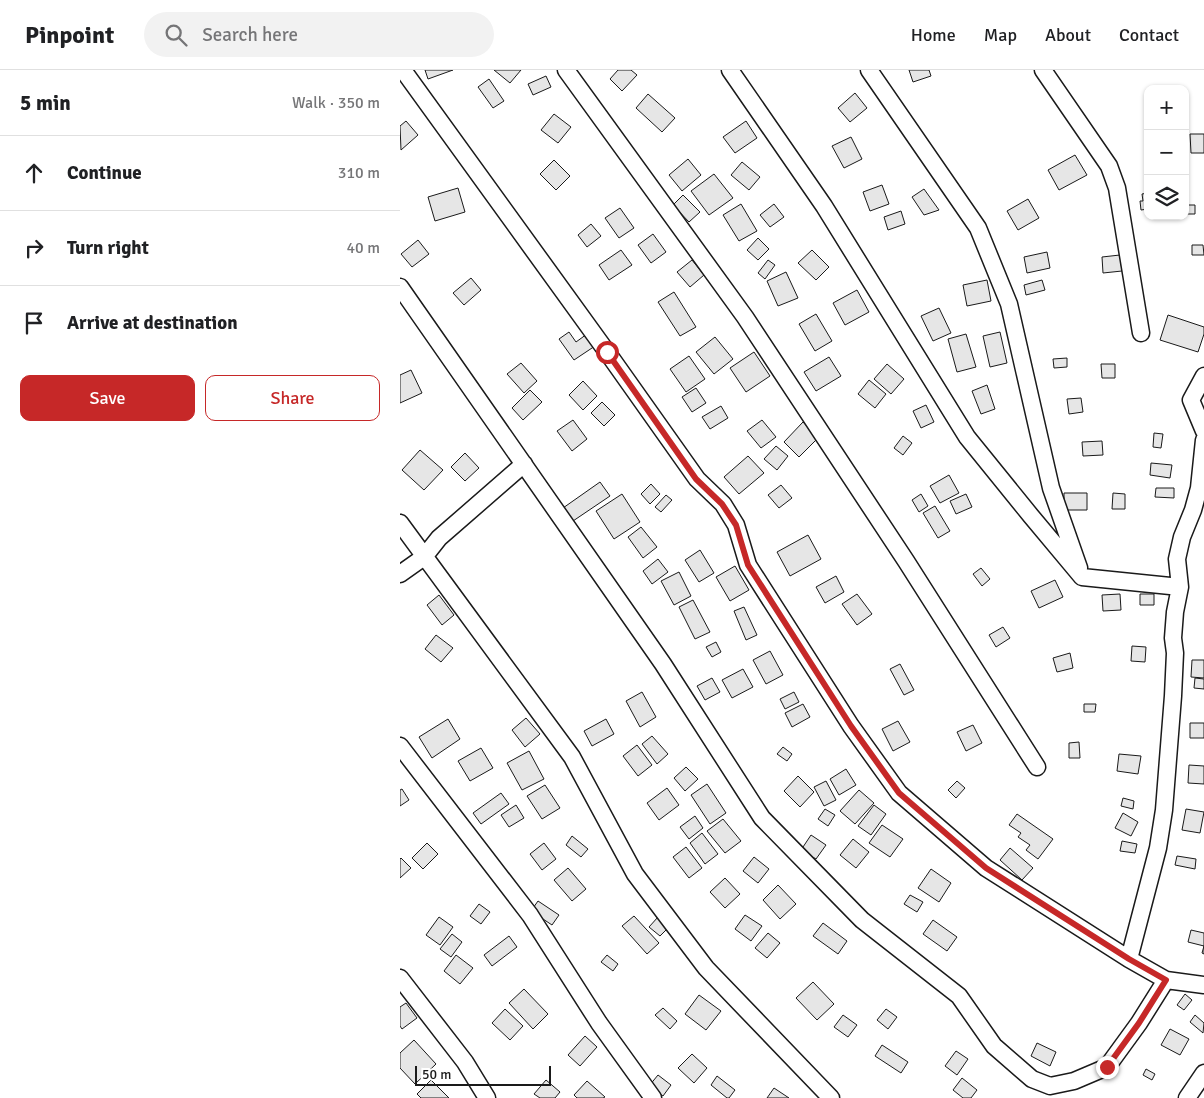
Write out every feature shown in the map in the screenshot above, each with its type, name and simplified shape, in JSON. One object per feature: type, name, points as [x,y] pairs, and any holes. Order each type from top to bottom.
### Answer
[{"type":"street","points":[[403,70],[607,352],[696,479],[722,504],[736,525],[748,565],[851,726],[899,793],[986,868],[1129,959],[1166,980],[1204,985]]},
{"type":"street","points":[[566,70],[744,317],[906,562],[1037,767]]},
{"type":"street","points":[[730,70],[824,206],[967,437],[1082,577],[1180,587]]},
{"type":"street","points":[[869,70],[978,228],[1008,304],[1051,488],[1082,577]]},
{"type":"street","points":[[1043,70],[1109,166],[1117,188],[1141,333]]},
{"type":"street","points":[[400,287],[663,664],[762,818],[862,920],[959,996],[994,1046],[1032,1079],[1050,1086],[1074,1081],[1107,1067],[1139,1023],[1166,980]]},
{"type":"street","points":[[1204,376],[1191,400],[1204,431]]},
{"type":"street","points":[[1129,959],[1158,848],[1164,810],[1173,696],[1175,653],[1173,638],[1175,612],[1180,587],[1177,559],[1182,537],[1193,510],[1199,488],[1204,440]]},
{"type":"street","points":[[400,574],[424,557],[439,538],[524,464]]},
{"type":"street","points":[[400,523],[572,757],[635,874],[706,968],[831,1098]]},
{"type":"street","points":[[400,746],[530,914],[599,1023],[653,1098]]},
{"type":"street","points":[[400,978],[465,1062],[487,1098]]},
{"type":"street","points":[[1187,1098],[1204,1074]]},
{"type":"building","points":[[425,70],[453,70],[428,79]]},
{"type":"building","points":[[494,70],[521,70],[510,83]]},
{"type":"building","points":[[618,70],[631,70],[637,75],[622,91],[610,79]]},
{"type":"building","points":[[909,70],[929,70],[931,76],[913,82]]},
{"type":"building","points":[[546,76],[551,87],[533,95],[528,84]]},
{"type":"building","points":[[489,79],[504,101],[493,108],[478,87]]},
{"type":"building","points":[[855,93],[867,108],[850,122],[838,108]]},
{"type":"building","points":[[648,94],[675,118],[662,132],[636,108]]},
{"type":"building","points":[[554,114],[571,127],[558,143],[541,130]]},
{"type":"building","points":[[406,121],[418,135],[401,150],[400,126]]},
{"type":"building","points":[[746,121],[757,138],[735,153],[723,137]]},
{"type":"building","points":[[1190,134],[1204,134],[1204,153],[1191,153]]},
{"type":"building","points":[[851,137],[862,159],[844,168],[832,146]]},
{"type":"building","points":[[1075,155],[1087,175],[1059,190],[1048,170]]},
{"type":"building","points":[[688,159],[701,175],[682,191],[669,175]]},
{"type":"building","points":[[554,160],[570,176],[556,190],[540,174]]},
{"type":"building","points":[[742,162],[760,177],[749,190],[731,175]]},
{"type":"building","points":[[714,174],[733,198],[709,215],[691,191]]},
{"type":"building","points":[[882,185],[889,204],[870,211],[863,192]]},
{"type":"building","points":[[458,188],[465,212],[435,221],[428,197]]},
{"type":"building","points":[[924,189],[939,210],[924,215],[912,197]]},
{"type":"building","points":[[1142,194],[1144,194],[1144,210],[1141,210],[1140,201],[1143,201]]},
{"type":"building","points":[[683,195],[700,212],[689,222],[673,205]]},
{"type":"building","points":[[1028,199],[1039,218],[1018,230],[1007,211]]},
{"type":"building","points":[[741,204],[757,231],[739,241],[723,215]]},
{"type":"building","points":[[774,204],[784,217],[770,227],[760,215]]},
{"type":"building","points":[[1189,205],[1195,205],[1195,214],[1189,214]]},
{"type":"building","points":[[620,208],[634,228],[619,238],[605,218]]},
{"type":"building","points":[[901,211],[905,224],[888,230],[884,217]]},
{"type":"building","points":[[591,224],[601,236],[587,247],[578,235]]},
{"type":"building","points":[[653,234],[666,252],[651,263],[638,245]]},
{"type":"building","points":[[758,238],[769,249],[758,260],[747,250]]},
{"type":"building","points":[[418,240],[429,254],[412,267],[401,254]]},
{"type":"building","points":[[1192,245],[1203,245],[1204,255],[1192,255]]},
{"type":"building","points":[[621,250],[632,265],[609,280],[599,265]]},
{"type":"building","points":[[812,250],[829,267],[816,280],[798,263]]},
{"type":"building","points":[[1047,252],[1050,268],[1027,273],[1024,257]]},
{"type":"building","points":[[1120,255],[1122,271],[1103,273],[1102,257]]},
{"type":"building","points":[[692,260],[704,275],[690,287],[677,272]]},
{"type":"building","points":[[768,260],[775,265],[765,279],[758,273]]},
{"type":"building","points":[[786,272],[798,298],[778,306],[767,281]]},
{"type":"building","points":[[471,278],[481,290],[464,305],[453,293]]},
{"type":"building","points":[[987,280],[991,301],[967,306],[963,285]]},
{"type":"building","points":[[1042,280],[1045,290],[1026,295],[1024,285]]},
{"type":"building","points":[[857,290],[869,312],[845,325],[833,303]]},
{"type":"building","points":[[674,292],[696,327],[680,336],[658,302]]},
{"type":"building","points":[[939,308],[951,333],[933,341],[921,316]]},
{"type":"building","points":[[816,314],[832,341],[815,351],[799,324]]},
{"type":"building","points":[[1168,315],[1204,327],[1204,334],[1198,352],[1160,340]]},
{"type":"building","points":[[569,332],[576,342],[587,334],[595,346],[574,360],[559,339]]},
{"type":"building","points":[[1000,332],[1007,363],[990,367],[983,336]]},
{"type":"building","points":[[966,334],[976,367],[957,372],[948,339]]},
{"type":"building","points":[[715,337],[733,359],[714,374],[696,352]]},
{"type":"building","points":[[754,352],[770,376],[746,392],[730,368]]},
{"type":"building","points":[[689,356],[705,379],[686,392],[670,369]]},
{"type":"building","points":[[829,357],[841,376],[816,391],[804,372]]},
{"type":"building","points":[[1067,358],[1067,367],[1054,368],[1053,359]]},
{"type":"building","points":[[521,363],[537,381],[524,393],[507,374]]},
{"type":"building","points":[[887,364],[904,379],[891,394],[874,379]]},
{"type":"building","points":[[1101,364],[1115,364],[1115,378],[1102,378]]},
{"type":"building","points":[[411,370],[422,393],[400,403],[400,375]]},
{"type":"building","points":[[869,380],[886,394],[875,408],[858,394]]},
{"type":"building","points":[[583,381],[597,396],[583,410],[569,395]]},
{"type":"building","points":[[987,385],[995,409],[981,414],[972,391]]},
{"type":"building","points":[[696,388],[706,403],[692,412],[682,397]]},
{"type":"building","points":[[530,390],[542,402],[523,420],[512,408]]},
{"type":"building","points":[[1081,398],[1083,412],[1069,414],[1067,399]]},
{"type":"building","points":[[602,402],[615,415],[604,426],[591,413]]},
{"type":"building","points":[[926,405],[934,422],[921,428],[913,411]]},
{"type":"building","points":[[721,406],[728,418],[710,429],[702,417]]},
{"type":"building","points":[[573,420],[587,439],[572,451],[557,431]]},
{"type":"building","points":[[762,420],[776,437],[761,448],[747,431]]},
{"type":"building","points":[[803,422],[818,438],[799,457],[784,442]]},
{"type":"building","points":[[1154,433],[1163,434],[1161,448],[1153,447]]},
{"type":"building","points":[[903,436],[912,443],[903,455],[894,448]]},
{"type":"building","points":[[1102,441],[1103,455],[1083,456],[1082,442]]},
{"type":"building","points":[[776,446],[788,456],[777,470],[764,459]]},
{"type":"building","points":[[420,450],[443,470],[424,490],[402,470]]},
{"type":"building","points":[[465,453],[479,468],[465,481],[451,467]]},
{"type":"building","points":[[748,456],[764,473],[739,494],[724,477]]},
{"type":"building","points":[[1151,463],[1172,465],[1170,478],[1150,475]]},
{"type":"building","points":[[949,475],[959,493],[940,503],[930,486]]},
{"type":"building","points":[[600,482],[610,496],[573,521],[563,508]]},
{"type":"building","points":[[651,484],[660,494],[650,504],[641,494]]},
{"type":"building","points":[[781,485],[792,498],[779,508],[768,495]]},
{"type":"building","points":[[1156,488],[1174,488],[1174,498],[1155,497]]},
{"type":"building","points":[[1064,493],[1087,493],[1087,510],[1064,510]]},
{"type":"building","points":[[1113,493],[1125,494],[1125,509],[1112,509]]},
{"type":"building","points":[[622,494],[640,522],[614,539],[596,511]]},
{"type":"building","points":[[921,494],[928,506],[919,512],[912,500]]},
{"type":"building","points":[[966,494],[972,507],[956,514],[950,501]]},
{"type":"building","points":[[666,495],[672,500],[661,512],[655,507]]},
{"type":"building","points":[[935,506],[950,531],[938,538],[923,513]]},
{"type":"building","points":[[641,527],[657,547],[643,558],[628,537]]},
{"type":"building","points":[[808,535],[821,559],[790,576],[777,552]]},
{"type":"building","points":[[700,550],[714,573],[699,582],[685,560]]},
{"type":"building","points":[[658,559],[668,572],[652,584],[643,571]]},
{"type":"building","points":[[735,566],[749,590],[730,601],[716,577]]},
{"type":"building","points":[[981,568],[990,579],[982,586],[973,574]]},
{"type":"building","points":[[679,572],[691,596],[674,605],[661,581]]},
{"type":"building","points":[[836,576],[844,592],[825,603],[816,587]]},
{"type":"building","points":[[1055,580],[1063,597],[1039,608],[1031,591]]},
{"type":"building","points":[[857,594],[872,614],[857,625],[842,604]]},
{"type":"building","points":[[1120,594],[1121,610],[1103,611],[1102,595]]},
{"type":"building","points":[[1140,594],[1154,594],[1154,605],[1140,605]]},
{"type":"building","points":[[439,595],[454,615],[442,625],[427,605]]},
{"type":"building","points":[[693,600],[710,632],[695,639],[679,607]]},
{"type":"building","points":[[744,607],[757,635],[746,640],[734,611]]},
{"type":"building","points":[[1003,627],[1010,638],[996,647],[989,635]]},
{"type":"building","points":[[436,635],[453,648],[441,662],[425,649]]},
{"type":"building","points":[[716,642],[721,652],[712,657],[706,647]]},
{"type":"building","points":[[1132,646],[1146,647],[1145,662],[1131,661]]},
{"type":"building","points":[[770,651],[783,675],[766,684],[753,660]]},
{"type":"building","points":[[1070,653],[1073,668],[1057,672],[1053,658]]},
{"type":"building","points":[[1192,660],[1204,660],[1204,678],[1191,677]]},
{"type":"building","points":[[900,664],[914,690],[904,695],[890,669]]},
{"type":"building","points":[[743,669],[753,687],[732,698],[722,680]]},
{"type":"building","points":[[712,678],[720,692],[705,700],[697,686]]},
{"type":"building","points":[[1195,678],[1204,679],[1204,689],[1194,688]]},
{"type":"building","points":[[642,692],[656,717],[640,727],[626,701]]},
{"type":"building","points":[[794,692],[799,702],[785,709],[780,699]]},
{"type":"building","points":[[803,704],[810,717],[792,727],[785,713]]},
{"type":"building","points":[[1084,704],[1096,704],[1095,712],[1084,712]]},
{"type":"building","points":[[526,718],[540,734],[525,747],[512,730]]},
{"type":"building","points":[[448,719],[460,739],[432,758],[419,737]]},
{"type":"building","points":[[606,719],[614,734],[592,746],[584,731]]},
{"type":"building","points":[[898,721],[910,742],[893,751],[882,729]]},
{"type":"building","points":[[1190,723],[1204,723],[1204,738],[1190,738]]},
{"type":"building","points":[[973,725],[982,743],[966,751],[957,732]]},
{"type":"building","points":[[652,736],[668,754],[657,764],[642,744]]},
{"type":"building","points":[[1079,742],[1080,758],[1069,758],[1069,743]]},
{"type":"building","points":[[637,745],[652,765],[638,776],[623,756]]},
{"type":"building","points":[[783,747],[792,754],[787,761],[777,754]]},
{"type":"building","points":[[481,748],[493,768],[470,781],[458,761]]},
{"type":"building","points":[[529,751],[544,779],[522,790],[507,763]]},
{"type":"building","points":[[1119,754],[1141,756],[1138,774],[1117,771]]},
{"type":"building","points":[[1189,765],[1204,766],[1204,784],[1188,783]]},
{"type":"building","points":[[686,767],[698,779],[685,791],[674,778]]},
{"type":"building","points":[[846,769],[856,785],[839,795],[830,779]]},
{"type":"building","points":[[798,776],[814,792],[800,807],[784,791]]},
{"type":"building","points":[[826,781],[836,800],[824,806],[814,787]]},
{"type":"building","points":[[957,781],[965,788],[956,798],[948,790]]},
{"type":"building","points":[[707,784],[726,813],[710,824],[691,795]]},
{"type":"building","points":[[545,785],[560,808],[542,819],[527,796]]},
{"type":"building","points":[[667,788],[679,805],[659,820],[647,803]]},
{"type":"building","points":[[402,789],[409,800],[400,806],[400,790]]},
{"type":"building","points":[[859,790],[874,803],[855,824],[840,811]]},
{"type":"building","points":[[501,793],[509,804],[481,824],[473,813]]},
{"type":"building","points":[[1123,798],[1134,801],[1133,809],[1121,806]]},
{"type":"building","points":[[516,805],[524,818],[509,827],[501,815]]},
{"type":"building","points":[[874,805],[886,814],[871,835],[858,826]]},
{"type":"building","points":[[825,809],[835,815],[828,826],[818,819]]},
{"type":"building","points":[[1186,809],[1204,812],[1200,833],[1182,830]]},
{"type":"building","points":[[1123,813],[1138,822],[1131,836],[1115,828]]},
{"type":"building","points":[[1017,814],[1053,839],[1038,859],[1026,850],[1030,845],[1018,837],[1021,833],[1009,825]]},
{"type":"building","points":[[695,816],[703,828],[689,839],[680,827]]},
{"type":"building","points":[[723,819],[741,841],[725,853],[707,831]]},
{"type":"building","points":[[882,825],[903,839],[890,857],[869,843]]},
{"type":"building","points":[[702,833],[718,854],[705,864],[690,843]]},
{"type":"building","points":[[811,835],[826,845],[816,859],[801,850]]},
{"type":"building","points":[[572,836],[588,849],[581,857],[566,845]]},
{"type":"building","points":[[853,839],[869,852],[856,868],[840,855]]},
{"type":"building","points":[[1122,841],[1137,844],[1135,853],[1120,851]]},
{"type":"building","points":[[427,843],[438,854],[423,869],[412,858]]},
{"type":"building","points":[[544,843],[556,859],[542,870],[530,854]]},
{"type":"building","points":[[686,847],[702,868],[689,878],[673,857]]},
{"type":"building","points":[[1010,848],[1033,868],[1022,880],[1000,860]]},
{"type":"building","points":[[1177,856],[1196,859],[1195,869],[1175,865]]},
{"type":"building","points":[[754,857],[769,869],[758,883],[743,871]]},
{"type":"building","points":[[400,859],[411,868],[400,878]]},
{"type":"building","points":[[568,868],[586,889],[572,901],[554,880]]},
{"type":"building","points":[[931,869],[951,883],[939,902],[918,888]]},
{"type":"building","points":[[725,878],[740,894],[725,908],[710,892]]},
{"type":"building","points":[[778,885],[796,904],[780,919],[763,900]]},
{"type":"building","points":[[910,895],[923,902],[917,912],[904,904]]},
{"type":"building","points":[[538,901],[559,915],[552,925],[531,911]]},
{"type":"building","points":[[479,904],[490,912],[481,924],[470,916]]},
{"type":"building","points":[[745,915],[762,926],[751,941],[735,929]]},
{"type":"building","points":[[634,916],[659,943],[647,954],[622,926]]},
{"type":"building","points":[[439,917],[453,927],[440,945],[426,935]]},
{"type":"building","points":[[658,917],[669,927],[660,936],[649,927]]},
{"type":"building","points":[[933,920],[957,937],[947,951],[923,934]]},
{"type":"building","points":[[823,923],[847,941],[838,954],[813,936]]},
{"type":"building","points":[[1191,930],[1204,933],[1204,946],[1188,942]]},
{"type":"building","points":[[768,933],[780,943],[767,958],[755,948]]},
{"type":"building","points":[[452,934],[462,942],[451,957],[440,949]]},
{"type":"building","points":[[509,936],[517,947],[492,966],[484,955]]},
{"type":"building","points":[[456,955],[473,968],[460,984],[444,971]]},
{"type":"building","points":[[607,955],[618,964],[613,971],[601,962]]},
{"type":"building","points":[[813,982],[834,1004],[817,1020],[796,998]]},
{"type":"building","points":[[524,989],[548,1014],[533,1029],[509,1003]]},
{"type":"building","points":[[1185,994],[1192,1000],[1184,1010],[1177,1005]]},
{"type":"building","points":[[699,995],[721,1011],[706,1030],[685,1014]]},
{"type":"building","points":[[406,1003],[417,1018],[402,1029],[400,1026],[400,1007]]},
{"type":"building","points":[[663,1008],[677,1021],[670,1029],[655,1015]]},
{"type":"building","points":[[505,1009],[523,1026],[510,1040],[492,1023]]},
{"type":"building","points":[[886,1009],[897,1017],[888,1029],[877,1020]]},
{"type":"building","points":[[843,1015],[857,1025],[848,1037],[834,1027]]},
{"type":"building","points":[[1195,1015],[1204,1023],[1203,1033],[1190,1022]]},
{"type":"building","points":[[1170,1029],[1189,1039],[1180,1055],[1161,1045]]},
{"type":"building","points":[[585,1036],[597,1047],[580,1066],[568,1055]]},
{"type":"building","points":[[414,1040],[436,1064],[415,1084],[400,1068],[400,1053]]},
{"type":"building","points":[[1037,1043],[1056,1052],[1050,1066],[1031,1056]]},
{"type":"building","points":[[882,1045],[908,1062],[901,1073],[875,1056]]},
{"type":"building","points":[[956,1051],[968,1059],[957,1075],[945,1066]]},
{"type":"building","points":[[692,1054],[707,1068],[694,1083],[678,1068]]},
{"type":"building","points":[[1146,1069],[1155,1074],[1152,1080],[1143,1075]]},
{"type":"building","points":[[658,1075],[671,1085],[663,1096],[649,1086]]},
{"type":"building","points":[[717,1076],[735,1090],[729,1098],[711,1085]]},
{"type":"building","points":[[962,1078],[977,1090],[971,1098],[963,1098],[953,1090]]},
{"type":"building","points":[[431,1080],[449,1098],[421,1098],[417,1094]]},
{"type":"building","points":[[546,1080],[560,1092],[555,1098],[540,1098],[534,1094]]},
{"type":"building","points":[[587,1081],[605,1097],[577,1098],[574,1095]]},
{"type":"building","points":[[774,1088],[789,1098],[767,1098]]},
{"type":"route","points":[[607,352],[696,479],[722,504],[736,525],[748,565],[851,726],[899,793],[986,868],[1129,959],[1166,980],[1139,1023],[1107,1067]]}]
